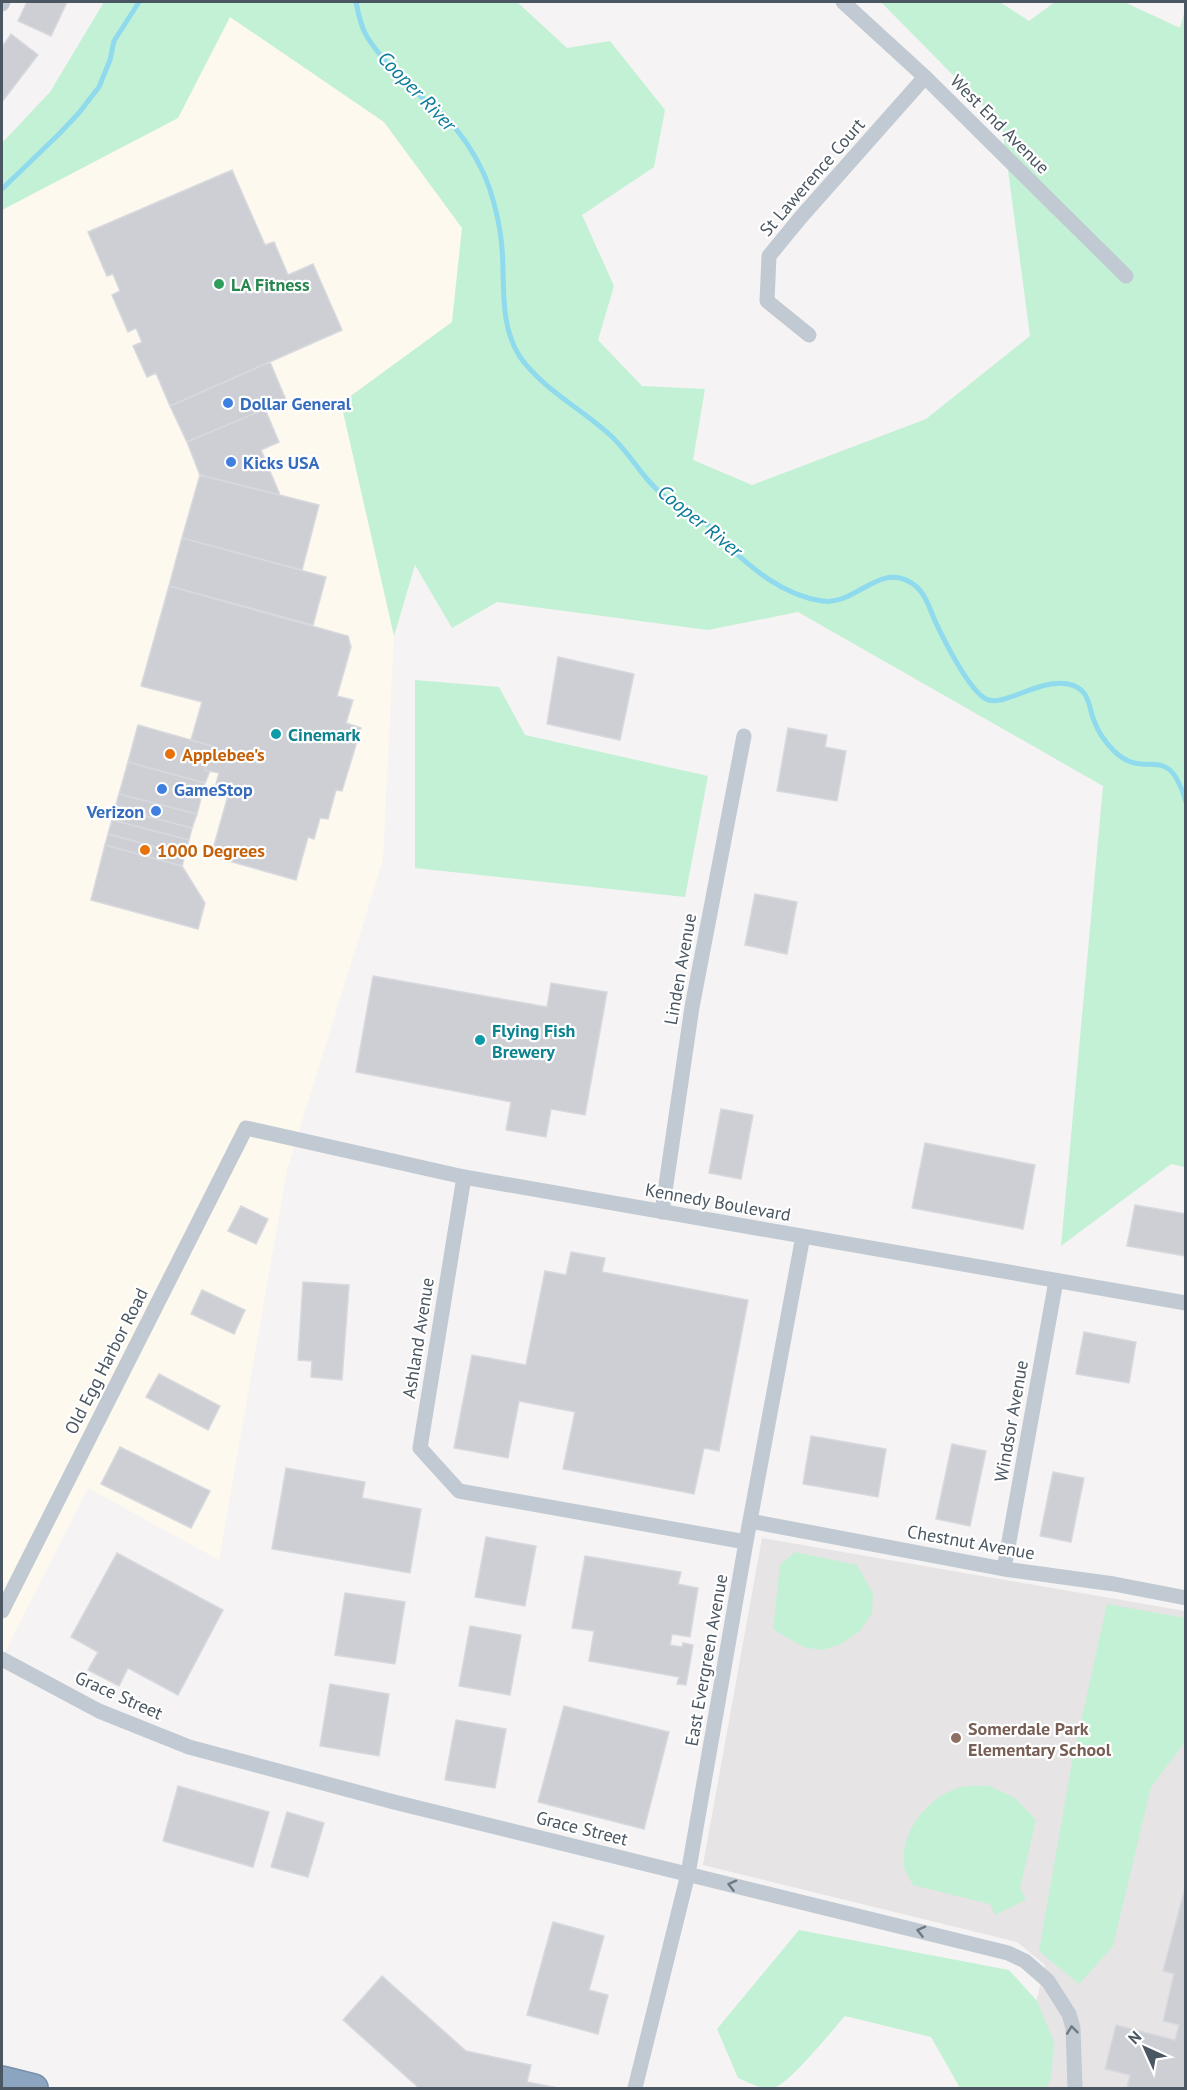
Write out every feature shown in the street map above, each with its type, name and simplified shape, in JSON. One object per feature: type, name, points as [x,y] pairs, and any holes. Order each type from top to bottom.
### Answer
[{"type":"highway","points":[[2,2080],[34,2088]]},
{"type":"street","name":"West End Avenue","points":[[843,2],[925,77],[1126,276]]},
{"type":"street","name":"St Lawerence Court","points":[[809,335],[767,301],[769,256],[925,77]]},
{"type":"street","name":"Linden Avenue","points":[[662,1212],[692,1007],[744,736]]},
{"type":"street","name":"Kennedy Boulevard","points":[[246,1128],[464,1177],[1185,1304]]},
{"type":"street","name":"Old Egg Harbor Road","points":[[2,1611],[246,1128]]},
{"type":"street","name":"Ashland Avenue","points":[[464,1177],[420,1448],[459,1491],[746,1542]]},
{"type":"street","name":"East Evergreen Avenue","points":[[636,2088],[688,1874],[746,1542],[803,1236]]},
{"type":"street","name":"Windsor Avenue","points":[[1004,1569],[1056,1281]]},
{"type":"street","name":"Chestnut Avenue","points":[[750,1521],[1004,1569],[1114,1584],[1185,1598]]},
{"type":"street","name":"Grace Street","points":[[2,1659],[99,1711],[189,1747],[394,1802],[1008,1953],[1025,1960],[1048,1981],[1069,2014],[1073,2028],[1075,2088]]},
{"type":"shaded area","points":[[230,17],[384,122],[462,228],[452,322],[341,403],[394,636],[383,860],[287,1170],[219,1560],[88,1488],[2,1658],[2,210],[178,118]]},
{"type":"shaded area","name":"Somerdale Park Elementary School","points":[[762,1538],[1185,1611],[1185,2088],[1016,2088],[1045,1965],[1017,1942],[703,1865]]},
{"type":"green space","points":[[104,2],[517,2],[567,48],[610,41],[665,110],[654,167],[582,215],[614,286],[598,340],[642,386],[705,389],[693,460],[752,485],[926,419],[1030,336],[1002,125],[881,2],[1000,2],[1029,21],[1055,2],[1124,2],[1180,28],[1185,10],[1185,1167],[1171,1164],[1061,1246],[1103,786],[798,612],[708,630],[497,602],[452,628],[415,565],[394,636],[341,403],[452,322],[462,228],[384,122],[230,17],[178,118],[2,210],[2,143],[50,92]]},
{"type":"green space","points":[[415,680],[499,687],[525,735],[708,776],[685,897],[415,868]]},
{"type":"green space","points":[[795,1552],[857,1565],[873,1594],[872,1613],[860,1631],[841,1644],[822,1650],[803,1647],[773,1629],[780,1565]]},
{"type":"green space","points":[[1107,1604],[1185,1618],[1185,1742],[1151,1787],[1113,1946],[1079,1984],[1039,1951],[1072,1762]]},
{"type":"green space","points":[[989,1786],[1015,1798],[1036,1820],[1020,1888],[1026,1900],[995,1915],[990,1904],[913,1885],[904,1864],[907,1839],[919,1816],[928,1806],[949,1791],[961,1787]]},
{"type":"green space","points":[[799,1930],[1009,1970],[1037,2001],[1054,2042],[1051,2078],[1046,2088],[960,2088],[931,2037],[845,2016],[799,2068],[780,2085],[764,2088],[738,2078],[717,2029]]},
{"type":"building","points":[[27,2],[67,2],[51,36],[18,21]]},
{"type":"building","points":[[11,34],[38,55],[2,102],[2,47]]},
{"type":"building","name":"LA Fitness","points":[[232,170],[265,245],[274,242],[288,275],[313,264],[342,330],[170,406],[156,373],[147,377],[133,346],[142,342],[136,328],[128,332],[112,295],[120,291],[113,274],[107,276],[88,232]]},
{"type":"building","name":"Dollar General","points":[[270,362],[286,400],[187,442],[170,406]]},
{"type":"building","name":"Kicks USA","points":[[265,409],[279,442],[261,450],[280,495],[200,475],[187,442]]},
{"type":"building","points":[[200,475],[319,505],[302,570],[182,538]]},
{"type":"building","points":[[182,538],[326,577],[313,625],[169,586]]},
{"type":"building","name":"Cinemark","points":[[169,586],[348,636],[351,647],[337,696],[353,700],[346,723],[361,728],[342,791],[336,790],[328,819],[320,818],[314,839],[308,837],[296,880],[211,856],[229,792],[215,788],[219,773],[205,770],[212,746],[191,740],[202,702],[141,686]]},
{"type":"building","points":[[558,657],[634,674],[620,740],[547,724]]},
{"type":"building","name":"Applebee's","points":[[138,725],[212,746],[205,770],[210,771],[205,783],[128,762]]},
{"type":"building","points":[[788,728],[827,735],[825,747],[846,751],[837,801],[777,791]]},
{"type":"building","name":"GameStop","points":[[128,762],[205,783],[197,814],[119,794]]},
{"type":"building","name":"Verizon","points":[[119,794],[197,814],[192,828],[115,808]]},
{"type":"building","points":[[115,808],[192,828],[189,840],[112,820]]},
{"type":"building","points":[[112,820],[189,840],[185,855],[108,834]]},
{"type":"building","name":"1000 Degrees","points":[[108,834],[185,855],[182,866],[105,845]]},
{"type":"building","points":[[105,845],[182,866],[205,903],[198,929],[91,900]]},
{"type":"building","points":[[755,894],[797,902],[787,954],[745,945]]},
{"type":"building","name":"Flying Fish Brewery","points":[[373,976],[547,1007],[551,983],[607,992],[585,1115],[551,1109],[546,1137],[506,1130],[511,1102],[356,1072]]},
{"type":"building","points":[[721,1109],[753,1115],[741,1179],[709,1173]]},
{"type":"building","points":[[925,1143],[1035,1165],[1023,1229],[912,1208]]},
{"type":"building","points":[[1135,1205],[1186,1214],[1186,1256],[1127,1246]]},
{"type":"building","points":[[241,1206],[268,1219],[256,1244],[228,1231]]},
{"type":"building","points":[[571,1252],[605,1258],[602,1272],[748,1300],[719,1451],[704,1448],[694,1494],[563,1469],[575,1412],[519,1401],[508,1458],[454,1448],[472,1355],[526,1365],[545,1271],[566,1275]]},
{"type":"building","points":[[303,1282],[349,1285],[342,1380],[311,1377],[312,1361],[298,1360]]},
{"type":"building","points":[[202,1290],[245,1310],[234,1334],[191,1314]]},
{"type":"building","points":[[1084,1332],[1136,1342],[1129,1383],[1076,1374]]},
{"type":"building","points":[[159,1374],[220,1406],[208,1430],[146,1397]]},
{"type":"building","points":[[811,1436],[886,1449],[878,1497],[803,1484]]},
{"type":"building","points":[[952,1444],[986,1451],[970,1526],[936,1519]]},
{"type":"building","points":[[120,1447],[210,1491],[191,1528],[101,1484]]},
{"type":"building","points":[[286,1468],[365,1482],[362,1498],[421,1509],[410,1573],[272,1549]]},
{"type":"building","points":[[1053,1472],[1084,1478],[1071,1542],[1040,1536]]},
{"type":"building","points":[[486,1537],[536,1546],[525,1606],[475,1597]]},
{"type":"building","points":[[117,1553],[223,1610],[178,1695],[128,1668],[119,1686],[88,1670],[98,1652],[71,1637]]},
{"type":"building","points":[[585,1556],[681,1572],[678,1584],[698,1588],[690,1637],[672,1634],[670,1645],[682,1647],[683,1643],[693,1645],[686,1685],[677,1684],[679,1677],[589,1661],[594,1631],[572,1628]]},
{"type":"building","points":[[345,1593],[405,1602],[395,1664],[335,1655]]},
{"type":"building","points":[[470,1626],[521,1635],[510,1695],[459,1686]]},
{"type":"building","points":[[330,1684],[389,1694],[379,1756],[320,1746]]},
{"type":"building","points":[[564,1706],[669,1732],[644,1829],[538,1802]]},
{"type":"building","points":[[456,1720],[506,1729],[495,1788],[445,1780]]},
{"type":"building","points":[[178,1786],[269,1812],[253,1867],[163,1841]]},
{"type":"building","points":[[287,1812],[324,1823],[308,1877],[271,1867]]},
{"type":"building","points":[[1186,1884],[1186,2088],[1127,2088],[1130,2075],[1105,2069],[1116,2025],[1175,2040],[1179,2025],[1163,2021],[1174,1974],[1163,1971]]},
{"type":"building","points":[[553,1922],[604,1936],[589,1990],[608,1995],[598,2034],[527,2015]]},
{"type":"building","points":[[382,1976],[466,2051],[531,2065],[527,2082],[558,2088],[419,2088],[343,2020]]},
{"type":"waterway","points":[[2,189],[59,134],[99,87],[110,60],[114,41],[139,2]]},
{"type":"waterway","name":"Cooper River","points":[[356,2],[363,29],[373,46],[406,84],[452,124],[483,172],[493,199],[500,229],[504,304],[509,332],[520,357],[540,379],[614,439],[661,493],[687,513],[707,524],[745,561],[768,579],[794,593],[822,601],[845,598],[886,578],[897,577],[914,584],[929,605],[951,653],[979,694],[993,701],[1045,685],[1057,683],[1075,686],[1086,696],[1097,727],[1104,740],[1114,751],[1126,760],[1164,766],[1179,783],[1186,802]]},
{"type":"place","name":"LA Fitness","points":[[219,284]]},
{"type":"place","name":"Dollar General","points":[[228,403]]},
{"type":"place","name":"Kicks USA","points":[[231,462]]},
{"type":"place","name":"Cinemark","points":[[276,734]]},
{"type":"place","name":"Applebee's","points":[[170,754]]},
{"type":"place","name":"GameStop","points":[[162,789]]},
{"type":"place","name":"Verizon","points":[[156,811]]},
{"type":"place","name":"1000 Degrees","points":[[145,850]]},
{"type":"place","name":"Flying Fish Brewery","points":[[480,1040]]},
{"type":"place","name":"Somerdale Park Elementary School","points":[[956,1738]]}]
